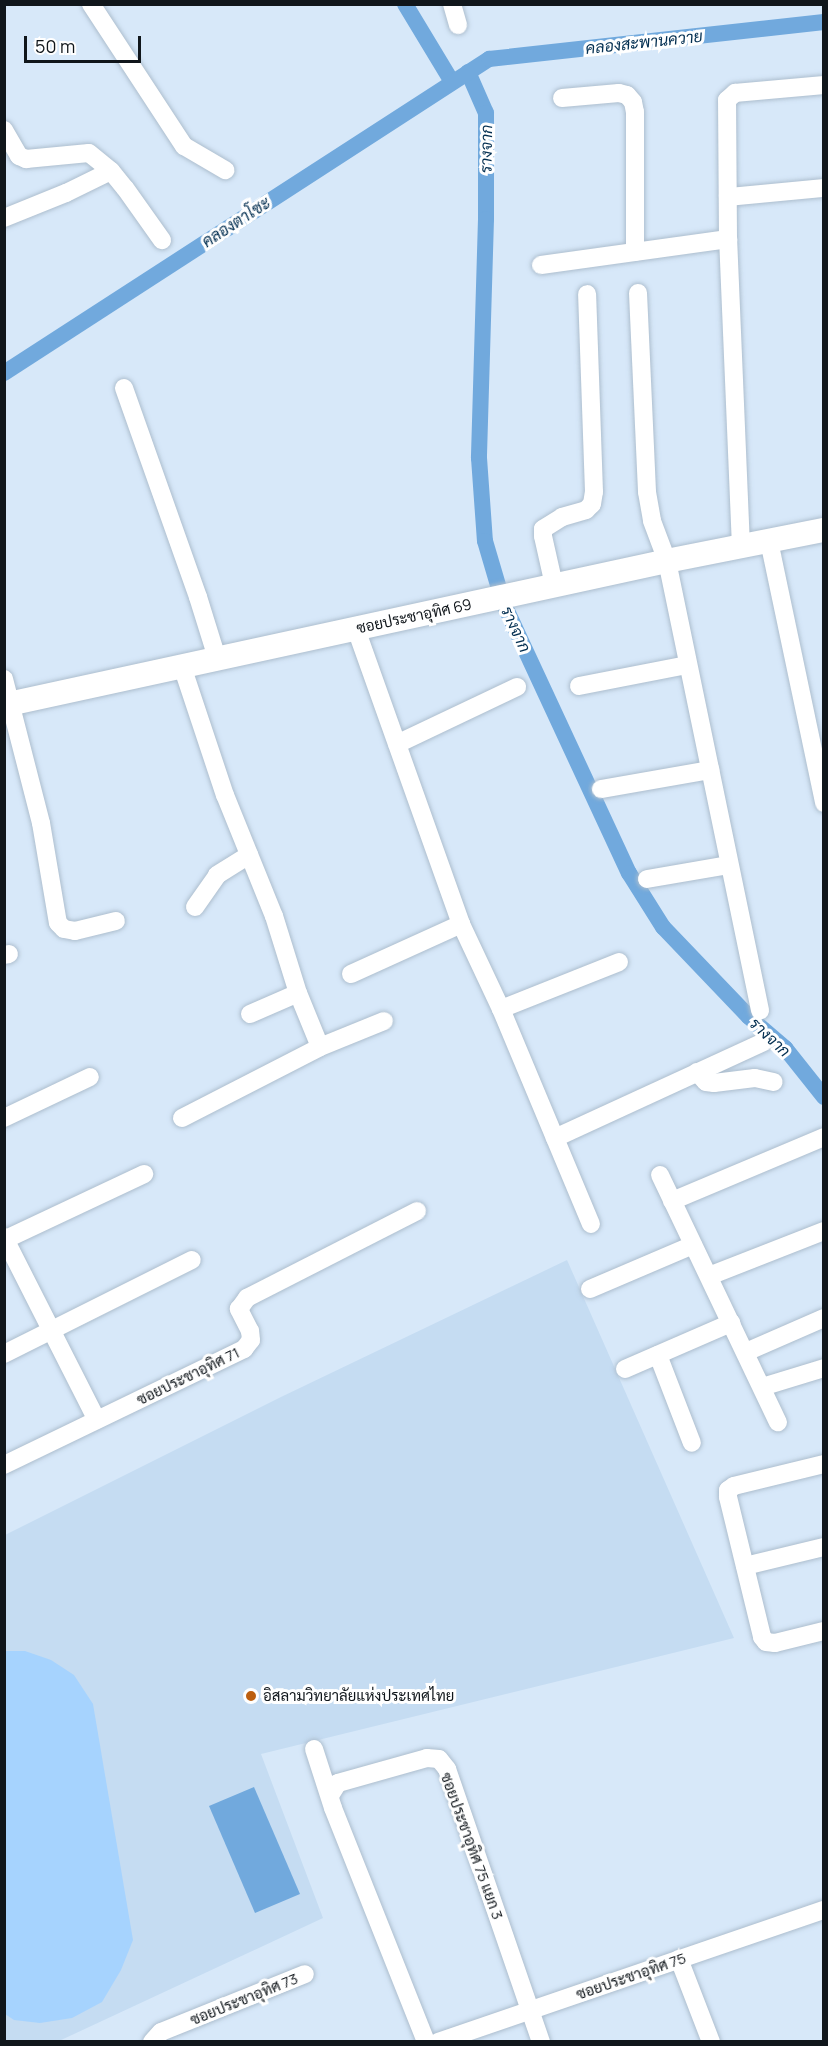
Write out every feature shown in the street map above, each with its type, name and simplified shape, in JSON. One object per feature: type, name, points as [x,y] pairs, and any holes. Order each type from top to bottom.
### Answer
[{"type":"street","points":[[90,4],[184,146],[225,170]]},
{"type":"street","points":[[452,4],[458,25]]},
{"type":"street","points":[[741,547],[728,239],[727,100],[730,95],[824,85]]},
{"type":"street","points":[[562,98],[620,93],[627,95],[633,102],[635,112],[635,252]]},
{"type":"street","points":[[4,130],[19,156],[35,160],[89,153],[111,171],[162,240]]},
{"type":"street","points":[[4,218],[66,193],[111,171]]},
{"type":"street","points":[[728,197],[824,188]]},
{"type":"street","points":[[541,265],[728,239]]},
{"type":"street","points":[[638,292],[648,492],[652,521],[667,561],[728,866],[760,1010]]},
{"type":"street","points":[[554,585],[543,529],[562,517],[586,510],[592,504],[594,492],[587,294]]},
{"type":"street","points":[[124,388],[198,597],[217,658]]},
{"type":"street","name":"ซอยประชาอุทิศ 69","points":[[8,704],[554,585],[824,530]]},
{"type":"street","points":[[770,541],[818,750],[824,803]]},
{"type":"street","points":[[356,629],[461,924],[501,1009],[591,1224]]},
{"type":"street","points":[[579,686],[687,665]]},
{"type":"street","points":[[182,666],[225,795],[274,916],[298,993],[320,1047]]},
{"type":"street","points":[[4,679],[8,704],[41,823],[58,923],[64,929],[75,931],[116,921]]},
{"type":"street","points":[[397,744],[517,687]]},
{"type":"street","points":[[601,789],[710,770]]},
{"type":"street","points":[[195,907],[217,875],[249,855]]},
{"type":"street","points":[[647,879],[728,866]]},
{"type":"street","points":[[351,974],[461,924]]},
{"type":"street","points":[[501,1009],[619,962]]},
{"type":"street","points":[[250,1014],[298,993]]},
{"type":"street","points":[[182,1119],[320,1047],[384,1021]]},
{"type":"street","points":[[555,1138],[764,1042]]},
{"type":"street","points":[[697,1072],[706,1082],[755,1078],[774,1082]]},
{"type":"street","points":[[4,1118],[90,1077]]},
{"type":"street","points":[[672,1201],[824,1137]]},
{"type":"street","points":[[97,1420],[5,1239],[144,1174]]},
{"type":"street","points":[[660,1175],[778,1422]]},
{"type":"street","name":"ซอยประชาอุทิศ 71","points":[[4,1465],[244,1349],[251,1340],[250,1331],[239,1309],[247,1298],[417,1211]]},
{"type":"street","points":[[709,1276],[824,1231]]},
{"type":"street","points":[[590,1289],[693,1245]]},
{"type":"street","points":[[4,1354],[192,1260]]},
{"type":"street","points":[[746,1352],[824,1318]]},
{"type":"street","points":[[625,1369],[731,1323]]},
{"type":"street","points":[[658,1355],[692,1443]]},
{"type":"street","points":[[762,1387],[824,1368]]},
{"type":"street","points":[[824,1464],[734,1486],[728,1490],[762,1637],[766,1642],[775,1644],[824,1631]]},
{"type":"street","points":[[745,1566],[824,1547]]},
{"type":"street","points":[[314,1749],[331,1794],[333,1808],[426,2042]]},
{"type":"street","name":"ซอยประชาอุทิศ 75 แยก 3","points":[[331,1794],[338,1783],[427,1758],[438,1759],[447,1769],[530,2010]]},
{"type":"street","name":"ซอยประชาอุทิศ 75","points":[[438,2042],[824,1910]]},
{"type":"street","points":[[679,1959],[711,2042]]},
{"type":"street","name":"ซอยประชาอุทิศ 73","points":[[152,2042],[161,2032],[305,1974]]},
{"type":"street","points":[[530,2010],[541,2042]]},
{"type":"shaded area","name":"อิสลามวิทยาลัยแห่งประเทศไทย","points":[[567,1260],[734,1638],[261,1754],[323,1918],[59,2041],[5,2042],[5,1535],[281,1397]]},
{"type":"shaded area","points":[[5,1651],[25,1651],[51,1660],[74,1675],[93,1704],[133,1940],[121,1970],[102,2002],[72,2018],[40,2023],[14,2020],[5,2014]]},
{"type":"shaded area","points":[[254,1787],[300,1894],[255,1913],[209,1806]]},
{"type":"waterway","points":[[405,4],[452,82]]},
{"type":"waterway","name":"คลองตาโซะ","points":[[4,373],[489,59],[824,22]]},
{"type":"waterway","name":"รางจาก","points":[[468,72],[486,113],[486,219],[479,458],[485,541],[503,602],[629,873],[663,927],[749,1017],[785,1048],[824,1097]]},
{"type":"place","name":"อิสลามวิทยาลัยแห่งประเทศไทย","points":[[251,1696]]},
{"type":"water label","name":"คลองสะพานควาย","points":[[644,42]]}]
